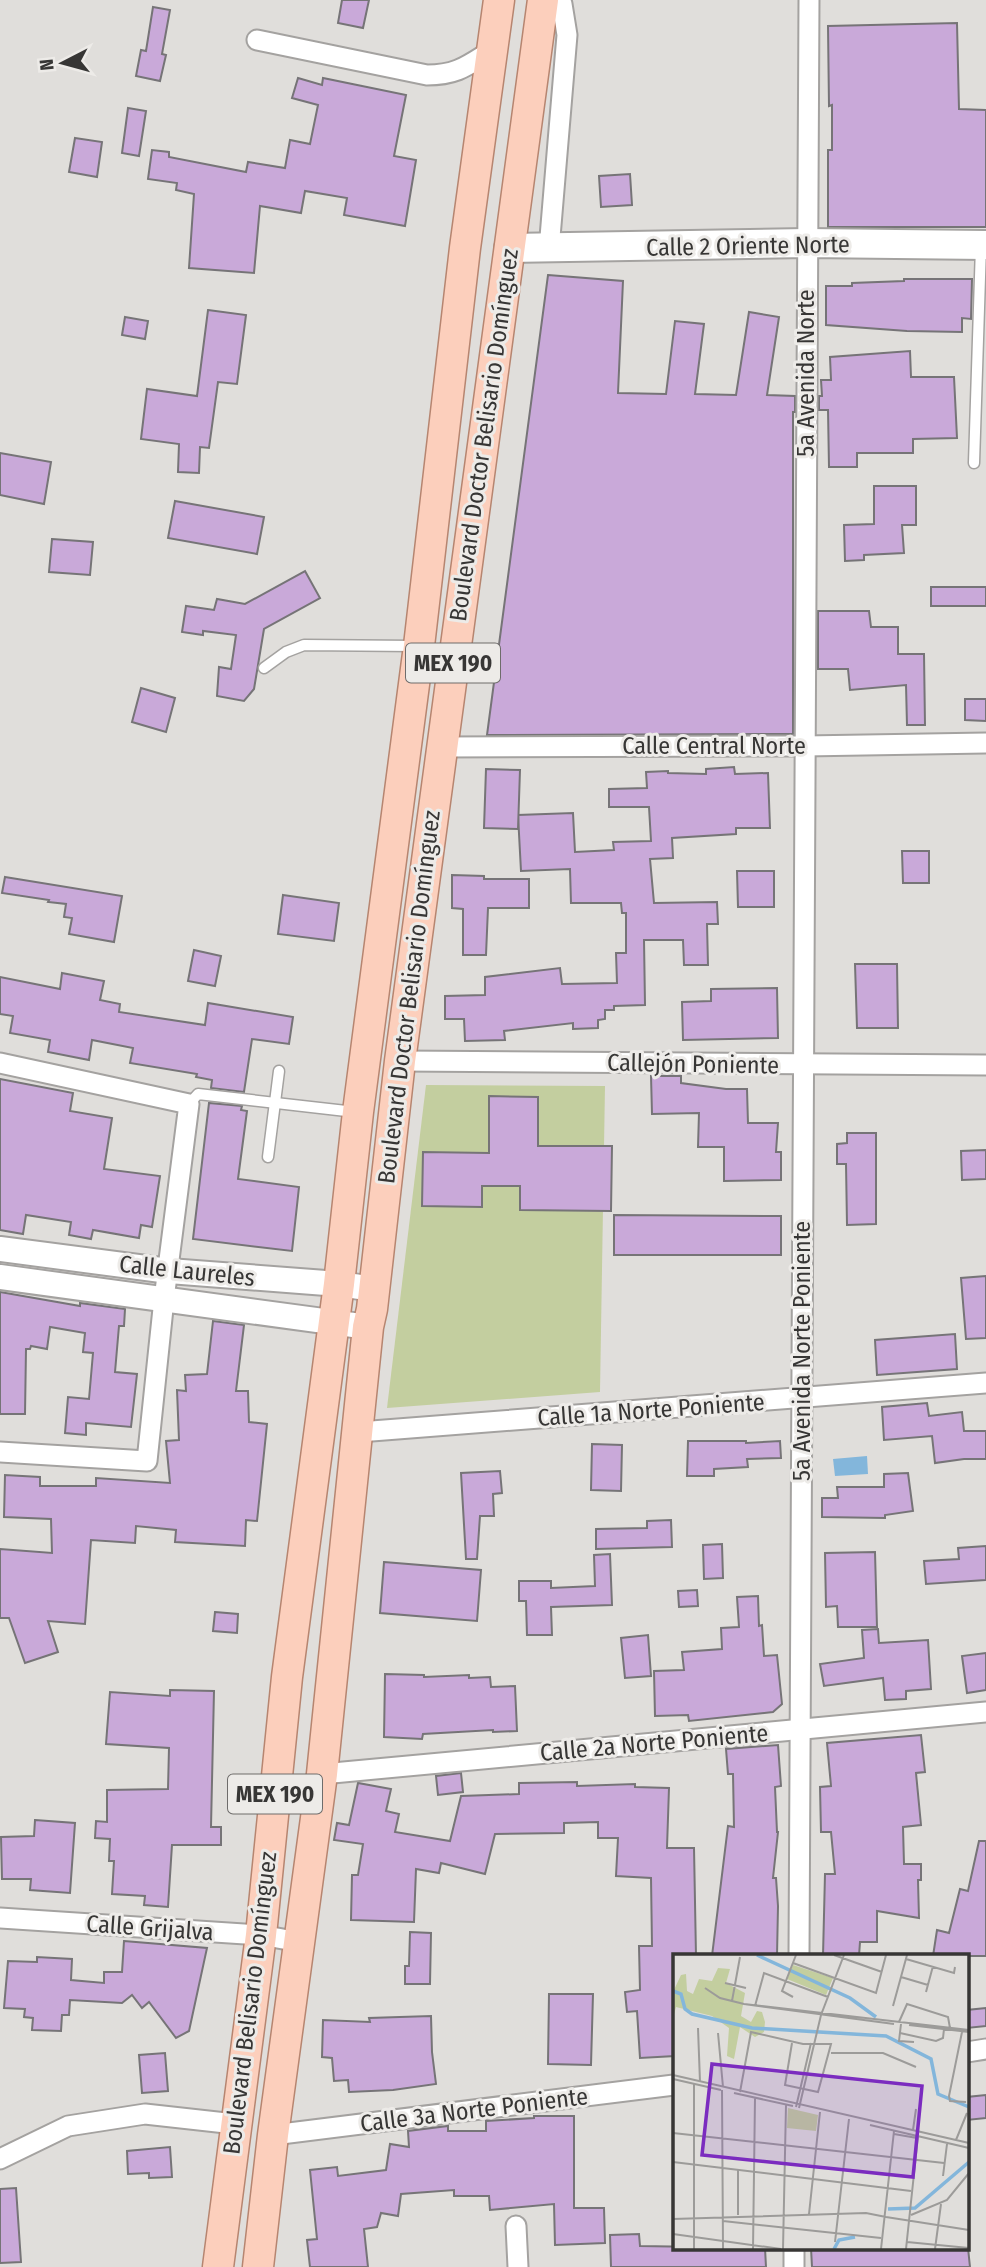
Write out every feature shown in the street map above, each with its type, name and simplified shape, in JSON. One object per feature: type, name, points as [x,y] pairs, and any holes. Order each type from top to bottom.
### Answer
[{"type":"main road","name":"Boulevard Doctor Belisario Domínguez","points":[[333,1321],[419,646],[465,248],[499,0]]},
{"type":"main road","points":[[494,49],[534,0]]},
{"type":"main road","name":"Boulevard Doctor Belisario Domínguez","points":[[368,1327],[441,747],[543,0]]},
{"type":"main road","name":"Calle 2 Oriente Norte","points":[[509,248],[807,243],[983,245]]},
{"type":"main road","name":"Boulevard Belisario Domínguez","points":[[218,2267],[261,1935],[287,1677],[333,1321]]},
{"type":"main road","name":"Boulevard Belisario Domínguez","points":[[258,2267],[273,2135],[322,1774],[368,1327]]},
{"type":"street","points":[[550,249],[567,35],[562,5],[558,0]]},
{"type":"street","name":"5a Avenida Norte","points":[[804,746],[809,0]]},
{"type":"street","points":[[257,40],[427,75],[447,75],[460,70],[494,49]]},
{"type":"street","name":"Calle Central Norte","points":[[441,747],[986,743]]},
{"type":"street","name":"5a Avenida Norte Poniente","points":[[799,1954],[804,746]]},
{"type":"street","name":"Callejón Poniente","points":[[400,1061],[986,1065]]},
{"type":"street","points":[[0,1063],[189,1104],[147,1461],[0,1452]]},
{"type":"street","name":"Calle Laureles","points":[[0,1249],[169,1271],[374,1289]]},
{"type":"street","name":"Calle Laureles","points":[[0,1277],[368,1327]]},
{"type":"street","name":"Calle 1a Norte Poniente","points":[[359,1432],[986,1383]]},
{"type":"street","name":"Calle 2a Norte Poniente","points":[[322,1774],[986,1712]]},
{"type":"street","name":"Calle Grijalva","points":[[0,1918],[261,1935],[299,1942]]},
{"type":"street","points":[[968,2052],[986,2049]]},
{"type":"street","name":"Calle 3a Norte Poniente","points":[[273,2135],[673,2085]]},
{"type":"street","points":[[0,2159],[68,2126],[145,2114],[235,2124]]},
{"type":"street","points":[[516,2226],[518,2267]]},
{"type":"lane","points":[[974,463],[983,245]]},
{"type":"lane","points":[[264,668],[286,652],[304,645],[419,646]]},
{"type":"lane","points":[[268,1157],[279,1071]]},
{"type":"lane","points":[[189,1104],[198,1094],[358,1112]]},
{"type":"green space","points":[[426,1085],[605,1086],[600,1392],[387,1408]]},
{"type":"water","points":[[867,1456],[868,1474],[835,1476],[833,1459]]},
{"type":"building","points":[[342,0],[369,0],[363,28],[338,23]]},
{"type":"building","points":[[153,7],[170,10],[162,54],[166,55],[160,81],[136,76],[141,50],[146,51]]},
{"type":"building","points":[[957,23],[959,109],[986,110],[986,227],[828,227],[828,150],[832,150],[832,105],[829,106],[828,26]]},
{"type":"building","points":[[298,78],[322,85],[323,78],[406,95],[394,156],[416,160],[405,226],[344,215],[347,198],[305,191],[301,213],[260,206],[254,273],[189,268],[194,194],[176,190],[177,183],[148,179],[152,150],[169,152],[169,157],[246,172],[248,162],[285,168],[290,140],[310,144],[318,105],[292,98]]},
{"type":"building","points":[[128,108],[146,111],[139,156],[122,153]]},
{"type":"building","points":[[75,138],[102,142],[97,177],[69,172]]},
{"type":"building","points":[[630,174],[632,205],[601,207],[599,176]]},
{"type":"building","points":[[548,275],[623,281],[618,393],[666,394],[675,321],[704,324],[695,394],[736,395],[749,312],[779,317],[767,395],[795,396],[793,734],[487,735]]},
{"type":"building","points":[[904,279],[972,279],[971,319],[962,318],[962,332],[826,325],[826,286],[852,286],[852,283]]},
{"type":"building","points":[[208,310],[246,315],[237,384],[218,382],[209,448],[200,447],[199,473],[178,472],[179,444],[141,439],[147,389],[197,396]]},
{"type":"building","points":[[125,317],[148,321],[145,339],[122,335]]},
{"type":"building","points":[[910,351],[911,377],[954,377],[957,438],[913,439],[913,453],[857,453],[857,467],[829,467],[828,410],[819,410],[819,396],[822,396],[821,380],[831,380],[830,357]]},
{"type":"building","points":[[0,453],[51,462],[44,504],[0,495]]},
{"type":"building","points":[[874,486],[916,486],[916,525],[902,525],[904,553],[864,555],[864,560],[845,561],[844,525],[874,524]]},
{"type":"building","points":[[175,501],[264,517],[257,554],[168,538]]},
{"type":"building","points":[[52,539],[93,542],[90,575],[49,572]]},
{"type":"building","points":[[305,571],[320,598],[264,629],[254,689],[244,701],[217,696],[219,667],[231,669],[236,635],[203,631],[203,635],[182,632],[186,606],[214,610],[217,599],[245,604]]},
{"type":"building","points":[[931,587],[986,587],[986,606],[931,606]]},
{"type":"building","points":[[818,611],[869,611],[871,627],[898,627],[898,654],[924,654],[925,725],[907,725],[906,685],[850,690],[848,669],[818,669]]},
{"type":"building","points":[[141,688],[175,698],[166,732],[132,722]]},
{"type":"building","points":[[965,699],[986,699],[986,721],[965,720]]},
{"type":"building","points":[[734,767],[735,774],[768,773],[770,828],[736,828],[736,834],[672,838],[673,858],[650,859],[654,903],[717,902],[718,924],[707,924],[708,965],[684,965],[683,940],[644,940],[645,1005],[614,1006],[614,1010],[605,1010],[605,1019],[598,1020],[598,1028],[573,1029],[573,1023],[504,1031],[505,1040],[465,1041],[464,1019],[445,1019],[445,996],[485,995],[485,977],[560,968],[562,984],[617,983],[616,953],[626,953],[626,913],[622,913],[621,903],[571,903],[570,869],[521,871],[518,815],[573,813],[575,852],[614,850],[613,842],[651,841],[649,807],[609,807],[609,789],[647,788],[646,772],[706,774],[706,769]]},
{"type":"building","points":[[486,769],[520,770],[518,829],[484,828]]},
{"type":"building","points":[[902,851],[929,851],[929,883],[903,883]]},
{"type":"building","points":[[737,871],[774,871],[774,907],[738,907]]},
{"type":"building","points":[[452,875],[484,876],[484,879],[529,879],[529,908],[488,908],[486,955],[463,955],[463,909],[452,908]]},
{"type":"building","points":[[5,877],[122,896],[114,942],[69,934],[72,918],[64,917],[66,904],[2,893]]},
{"type":"building","points":[[283,895],[339,903],[334,941],[278,934]]},
{"type":"building","points":[[194,950],[221,956],[215,986],[188,981]]},
{"type":"building","points":[[855,964],[897,964],[898,1028],[857,1028]]},
{"type":"building","points":[[62,973],[104,981],[100,1000],[120,1004],[119,1012],[205,1025],[208,1003],[293,1017],[289,1044],[252,1039],[244,1092],[211,1088],[212,1080],[196,1077],[197,1074],[130,1063],[133,1048],[92,1040],[89,1060],[48,1052],[50,1040],[10,1033],[13,1016],[0,1014],[0,977],[60,989]]},
{"type":"building","points":[[777,988],[778,1038],[683,1040],[682,1002],[711,1001],[711,989]]},
{"type":"building","points":[[651,1076],[681,1076],[681,1083],[747,1089],[748,1123],[778,1123],[776,1152],[781,1152],[781,1180],[724,1181],[724,1147],[698,1147],[699,1113],[652,1114]]},
{"type":"building","points":[[0,1079],[73,1093],[70,1111],[112,1118],[104,1169],[160,1176],[152,1227],[141,1225],[139,1238],[93,1230],[91,1239],[69,1235],[71,1222],[26,1215],[23,1234],[0,1230]]},
{"type":"building","points":[[489,1096],[538,1097],[538,1146],[612,1146],[611,1211],[520,1210],[520,1186],[482,1186],[482,1207],[422,1206],[423,1152],[489,1153]]},
{"type":"building","points":[[209,1103],[242,1106],[241,1110],[247,1111],[238,1179],[299,1187],[292,1251],[193,1239]]},
{"type":"building","points":[[847,1133],[876,1133],[876,1224],[847,1225],[846,1164],[837,1164],[837,1144],[847,1143]]},
{"type":"building","points":[[986,1150],[986,1179],[962,1180],[961,1151]]},
{"type":"building","points":[[614,1215],[781,1216],[781,1255],[614,1255]]},
{"type":"building","points":[[986,1276],[986,1338],[966,1339],[961,1278]]},
{"type":"building","points":[[0,1292],[80,1306],[80,1303],[125,1309],[124,1326],[119,1326],[115,1372],[137,1374],[131,1427],[86,1423],[86,1435],[65,1433],[68,1397],[89,1399],[93,1353],[83,1352],[85,1333],[50,1327],[47,1349],[31,1346],[26,1349],[25,1414],[0,1414]]},
{"type":"building","points":[[213,1321],[244,1325],[236,1391],[248,1391],[249,1422],[267,1424],[257,1521],[246,1520],[245,1546],[175,1542],[176,1530],[136,1526],[135,1543],[91,1540],[85,1624],[48,1621],[58,1652],[25,1663],[9,1618],[0,1618],[0,1549],[52,1553],[51,1519],[4,1517],[5,1475],[40,1477],[40,1486],[96,1486],[96,1478],[170,1483],[166,1441],[179,1440],[177,1390],[186,1391],[185,1375],[207,1374]]},
{"type":"building","points":[[955,1334],[957,1369],[877,1375],[875,1340]]},
{"type":"building","points":[[927,1403],[929,1416],[962,1412],[964,1431],[986,1431],[986,1459],[935,1463],[932,1436],[884,1440],[882,1407]]},
{"type":"building","points":[[688,1441],[780,1441],[781,1458],[747,1459],[748,1467],[714,1469],[714,1476],[687,1476]]},
{"type":"building","points":[[592,1444],[622,1445],[621,1491],[591,1490]]},
{"type":"building","points":[[500,1471],[502,1493],[493,1494],[494,1516],[480,1516],[477,1559],[466,1559],[461,1473]]},
{"type":"building","points":[[908,1473],[913,1511],[885,1515],[885,1518],[822,1517],[822,1498],[838,1498],[837,1487],[884,1487],[884,1474]]},
{"type":"building","points":[[671,1520],[672,1547],[596,1549],[596,1529],[647,1528],[647,1521]]},
{"type":"building","points":[[722,1544],[723,1578],[704,1579],[703,1545]]},
{"type":"building","points":[[986,1546],[986,1580],[926,1584],[924,1561],[959,1559],[958,1548]]},
{"type":"building","points":[[875,1552],[877,1627],[838,1627],[837,1606],[826,1607],[825,1553]]},
{"type":"building","points":[[610,1554],[612,1605],[551,1607],[552,1635],[527,1635],[526,1601],[519,1601],[519,1581],[551,1581],[551,1588],[595,1586],[594,1555]]},
{"type":"building","points":[[384,1562],[481,1570],[477,1621],[380,1613]]},
{"type":"building","points":[[697,1590],[698,1606],[679,1607],[678,1591]]},
{"type":"building","points":[[758,1596],[764,1656],[777,1655],[782,1704],[773,1712],[689,1721],[688,1715],[655,1716],[654,1671],[684,1670],[682,1652],[722,1649],[721,1628],[739,1627],[737,1597]]},
{"type":"building","points":[[215,1612],[238,1614],[237,1633],[213,1631]]},
{"type":"building","points":[[878,1629],[879,1643],[928,1640],[931,1689],[906,1691],[906,1699],[885,1700],[883,1678],[824,1686],[820,1664],[864,1658],[862,1630]]},
{"type":"building","points":[[648,1635],[651,1676],[625,1678],[621,1638]]},
{"type":"building","points":[[986,1653],[986,1690],[967,1693],[962,1656]]},
{"type":"building","points":[[385,1674],[424,1677],[469,1675],[469,1678],[490,1677],[491,1687],[515,1686],[517,1731],[423,1734],[422,1739],[384,1737]]},
{"type":"building","points":[[170,1690],[214,1691],[211,1827],[221,1827],[221,1845],[172,1845],[168,1907],[144,1905],[145,1896],[112,1894],[114,1861],[109,1861],[110,1839],[95,1838],[96,1821],[107,1822],[107,1790],[168,1789],[169,1748],[106,1744],[110,1692],[170,1696]]},
{"type":"building","points":[[921,1735],[925,1772],[916,1773],[921,1825],[903,1827],[904,1864],[921,1864],[921,1880],[918,1880],[919,1918],[877,1911],[877,1942],[860,1942],[859,1954],[823,1954],[825,1874],[835,1874],[831,1832],[821,1832],[820,1787],[831,1786],[827,1743]]},
{"type":"building","points":[[778,1745],[781,1786],[775,1787],[778,1832],[773,1878],[776,1878],[778,1906],[777,1954],[712,1954],[728,1826],[734,1827],[733,1774],[728,1774],[726,1749]]},
{"type":"building","points":[[461,1773],[463,1792],[438,1795],[436,1776]]},
{"type":"building","points":[[577,1782],[577,1786],[635,1784],[635,1787],[669,1788],[667,1848],[694,1848],[696,1954],[673,1954],[673,2056],[640,2058],[637,2011],[627,2012],[625,1992],[640,1990],[639,1946],[652,1946],[651,1878],[616,1876],[618,1838],[598,1838],[598,1822],[564,1823],[564,1833],[495,1834],[485,1874],[441,1863],[439,1873],[416,1869],[414,1922],[351,1920],[352,1875],[358,1875],[363,1844],[334,1840],[337,1823],[349,1825],[358,1783],[391,1789],[386,1811],[399,1814],[395,1832],[450,1841],[461,1796],[519,1794],[519,1783]]},
{"type":"building","points":[[35,1820],[75,1823],[70,1893],[30,1890],[31,1879],[2,1879],[1,1837],[34,1836]]},
{"type":"building","points":[[979,1841],[986,1841],[986,1956],[933,1954],[937,1930],[949,1933],[960,1889],[968,1891]]},
{"type":"building","points":[[410,1932],[431,1933],[430,1984],[405,1984],[405,1966],[409,1966]]},
{"type":"building","points":[[124,1941],[207,1948],[189,2031],[176,2038],[149,2002],[142,2008],[132,1995],[122,2003],[70,2000],[69,2015],[62,2015],[61,2031],[32,2030],[33,2018],[24,2017],[25,2009],[4,2008],[8,1961],[37,1962],[37,1957],[72,1959],[71,1980],[104,1983],[104,1972],[122,1972]]},
{"type":"building","points":[[549,1994],[593,1994],[591,2065],[548,2064]]},
{"type":"building","points":[[986,2008],[986,2026],[968,2028],[968,2010]]},
{"type":"building","points":[[431,2016],[436,2084],[349,2092],[348,2080],[334,2081],[332,2058],[322,2057],[323,2020],[370,2022],[369,2018]]},
{"type":"building","points":[[165,2053],[168,2091],[142,2093],[139,2055]]},
{"type":"building","points":[[986,2095],[986,2118],[968,2120],[968,2097]]},
{"type":"building","points":[[534,2116],[574,2116],[574,2208],[604,2208],[605,2243],[555,2245],[554,2204],[490,2210],[489,2196],[454,2196],[454,2190],[401,2194],[398,2216],[381,2213],[377,2227],[364,2229],[368,2267],[310,2267],[307,2240],[317,2239],[310,2170],[337,2167],[338,2176],[386,2170],[390,2144],[409,2147],[408,2131],[448,2126],[448,2131],[486,2131],[486,2121]]},
{"type":"building","points":[[170,2147],[172,2177],[149,2178],[149,2173],[128,2174],[127,2151]]},
{"type":"building","points":[[16,2188],[21,2262],[0,2263],[0,2189]]},
{"type":"building","points":[[639,2234],[640,2246],[673,2247],[673,2250],[765,2250],[766,2267],[611,2267],[610,2235]]},
{"type":"building","points":[[968,2248],[970,2267],[812,2267],[811,2250]]}]
